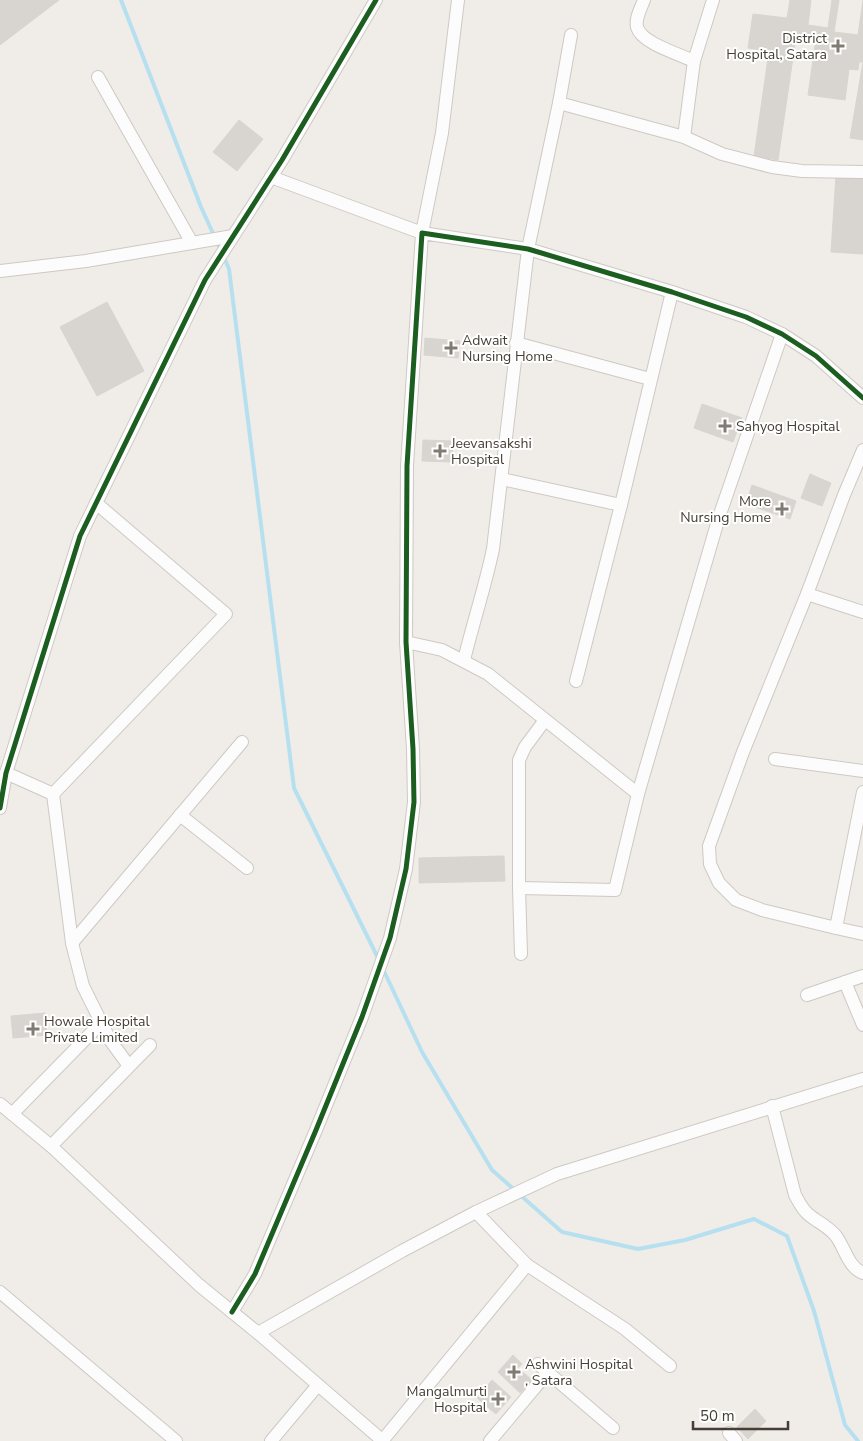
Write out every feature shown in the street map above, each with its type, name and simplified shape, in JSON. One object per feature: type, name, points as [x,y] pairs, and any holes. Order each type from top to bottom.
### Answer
[{"type":"street","points":[[0,801],[6,773],[80,536],[205,280],[271,177],[376,0]]},
{"type":"street","points":[[232,1312],[255,1274],[362,1017],[390,938],[406,869],[414,802],[413,749],[406,642],[407,466],[422,232],[442,133],[458,0]]},
{"type":"street","points":[[644,0],[637,26],[641,35],[649,41],[694,61]]},
{"type":"street","points":[[684,138],[694,61],[713,0]]},
{"type":"street","points":[[464,660],[484,592],[493,549],[528,249],[559,104],[571,35]]},
{"type":"street","points":[[98,77],[192,243]]},
{"type":"street","points":[[559,104],[684,138],[722,154],[772,168],[802,171],[863,172]]},
{"type":"street","points":[[271,177],[422,232],[528,249],[672,292],[746,317],[782,334],[816,356],[863,398]]},
{"type":"street","points":[[0,272],[86,261],[233,236]]},
{"type":"street","points":[[576,681],[621,505],[672,292]]},
{"type":"street","points":[[518,888],[615,890],[638,794],[719,517],[782,334]]},
{"type":"street","points":[[516,342],[650,379]]},
{"type":"street","points":[[863,450],[709,846],[710,864],[718,883],[736,900],[762,910],[863,934]]},
{"type":"street","points":[[502,479],[621,505]]},
{"type":"street","points":[[52,794],[226,614],[96,503]]},
{"type":"street","points":[[807,594],[863,612]]},
{"type":"street","points":[[406,642],[442,650],[488,674],[638,794]]},
{"type":"street","points":[[522,954],[518,888],[520,760],[524,747],[545,720]]},
{"type":"street","points":[[72,943],[242,742]]},
{"type":"street","points":[[775,759],[863,770]]},
{"type":"street","points":[[6,773],[52,794]]},
{"type":"street","points":[[836,928],[863,792]]},
{"type":"street","points":[[52,794],[72,943],[83,986],[110,1040],[129,1066]]},
{"type":"street","points":[[180,815],[247,868]]},
{"type":"street","points":[[807,995],[863,976]]},
{"type":"street","points":[[844,982],[863,1025]]},
{"type":"street","points":[[12,1114],[102,1023]]},
{"type":"street","points":[[51,1146],[150,1045]]},
{"type":"street","points":[[258,1333],[402,1251],[476,1212],[557,1174],[863,1078]]},
{"type":"street","points":[[0,1104],[51,1146],[199,1285],[258,1333],[383,1441],[527,1265]]},
{"type":"street","points":[[772,1106],[800,1206],[807,1214],[826,1226],[836,1236],[854,1267],[863,1273]]},
{"type":"street","points":[[476,1212],[527,1265],[625,1329],[670,1366]]},
{"type":"street","points":[[0,1292],[176,1441]]},
{"type":"street","points":[[490,1441],[543,1368],[613,1428]]},
{"type":"street","points":[[270,1441],[318,1385]]},
{"type":"building","points":[[0,0],[59,0],[0,45]]},
{"type":"building","points":[[790,0],[811,0],[808,25],[828,28],[832,0],[839,0],[834,32],[858,35],[863,0],[863,62],[859,62],[858,70],[849,69],[845,100],[808,95],[816,39],[796,37],[778,160],[754,156],[769,51],[748,48],[753,14],[787,18]]},
{"type":"building","points":[[863,62],[863,140],[850,138]]},
{"type":"building","points":[[239,120],[263,139],[237,171],[213,152]]},
{"type":"building","points":[[836,175],[863,177],[863,254],[831,252]]},
{"type":"building","points":[[107,302],[144,371],[97,396],[60,327]]},
{"type":"building","points":[[425,338],[460,341],[458,358],[424,355]]},
{"type":"building","points":[[702,404],[742,418],[733,442],[694,428]]},
{"type":"building","points":[[423,440],[453,441],[452,462],[422,461]]},
{"type":"building","points":[[810,474],[831,483],[822,506],[801,498]]},
{"type":"building","points":[[752,485],[796,501],[790,519],[746,504]]},
{"type":"building","points":[[504,856],[505,881],[419,883],[419,858]]},
{"type":"building","points":[[45,1013],[47,1035],[13,1038],[11,1016]]},
{"type":"building","points":[[513,1355],[522,1364],[518,1368],[532,1380],[520,1393],[498,1372]]},
{"type":"building","points":[[492,1380],[511,1397],[496,1414],[477,1398]]},
{"type":"building","points":[[755,1409],[766,1421],[748,1439],[737,1427]]},
{"type":"waterway","points":[[121,0],[201,207],[221,251]]},
{"type":"waterway","points":[[224,257],[229,269],[294,788],[379,960]]},
{"type":"waterway","points":[[383,969],[422,1052],[492,1170],[562,1232],[638,1249],[685,1240],[754,1219],[787,1236],[814,1311],[845,1425],[858,1441]]},
{"type":"cycle path","points":[[0,808],[6,773],[80,536],[205,280],[282,160],[376,0]]},
{"type":"cycle path","points":[[232,1312],[255,1274],[362,1017],[390,938],[406,869],[414,802],[413,749],[406,642],[407,466],[422,233],[528,249],[672,292],[746,317],[782,334],[816,356],[863,398]]},
{"type":"place","name":"District Hospital, Satara","points":[[838,46]]},
{"type":"place","name":"Adwait Nursing Home","points":[[451,348]]},
{"type":"place","name":"Sahyog Hospital","points":[[725,426]]},
{"type":"place","name":"Jeevansakshi Hospital","points":[[440,451]]},
{"type":"place","name":"More Nursing Home","points":[[782,509]]},
{"type":"place","name":"Howale Hospital Private Limited","points":[[33,1029]]},
{"type":"place","name":"Ashwini Hospital , Satara","points":[[514,1372]]},
{"type":"place","name":"Mangalmurti Hospital","points":[[498,1399]]}]
